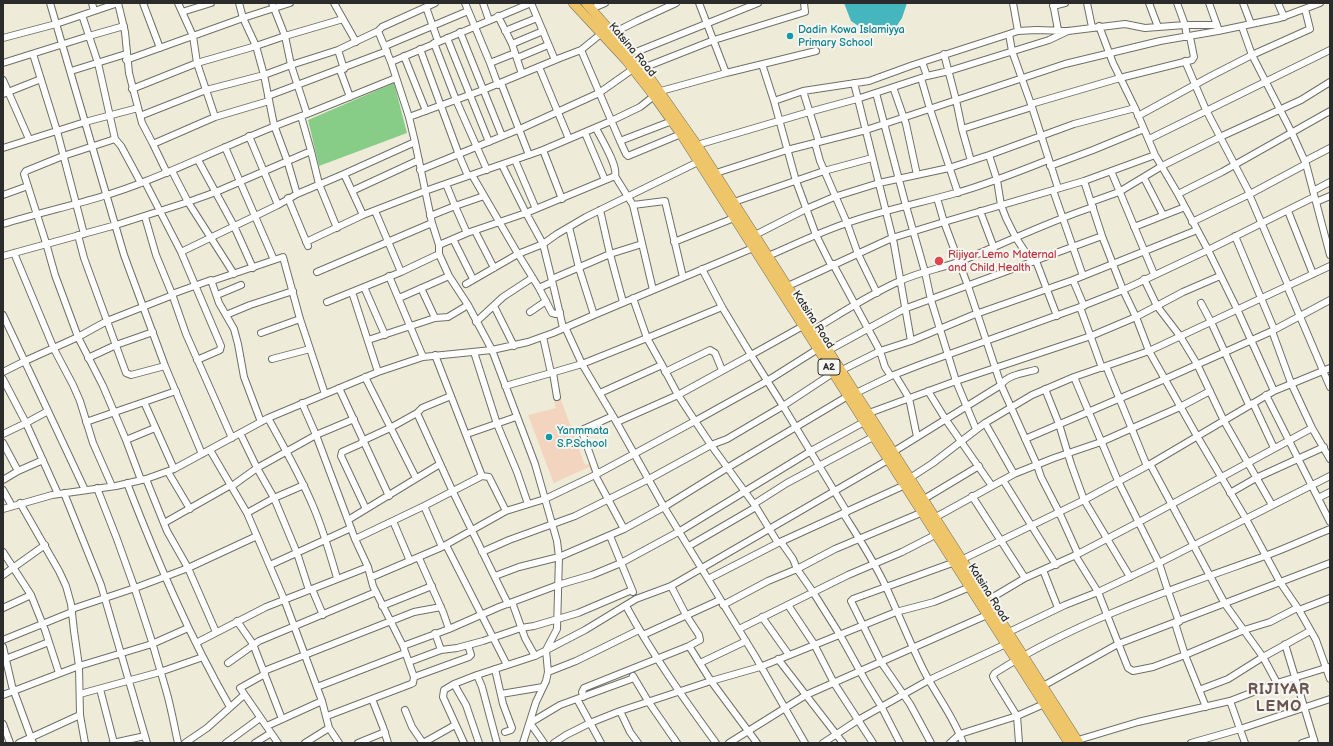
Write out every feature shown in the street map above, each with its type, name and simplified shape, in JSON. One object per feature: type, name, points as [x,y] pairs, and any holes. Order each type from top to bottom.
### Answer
[{"type":"highway","name":"Katsina Road","points":[[573,3],[657,94],[697,145],[815,329],[837,372],[852,395],[869,414],[891,456],[937,534],[988,600],[1009,632],[1044,704],[1076,742]]},
{"type":"highway","name":"Katsina Road","points":[[589,6],[643,68],[672,121],[803,326],[824,348]]},
{"type":"highway","name":"Katsina Road","points":[[852,395],[864,422],[873,436],[891,456]]},
{"type":"highway","name":"Katsina Road","points":[[907,481],[924,500],[936,517],[959,561],[970,587],[987,615],[1006,644],[1020,657],[1043,686],[1076,742]]},
{"type":"street","points":[[50,3],[71,71],[91,147],[124,255],[165,366],[202,454]]},
{"type":"street","points":[[92,3],[94,11]]},
{"type":"street","points":[[3,38],[56,24],[118,3],[124,26],[126,57],[132,89],[145,130],[169,172],[234,274]]},
{"type":"street","points":[[143,3],[160,48]]},
{"type":"street","points":[[178,3],[193,36],[197,63],[215,118]]},
{"type":"street","points":[[182,12],[211,3]]},
{"type":"street","points":[[238,3],[256,46],[264,75],[274,125],[296,194]]},
{"type":"street","points":[[71,71],[160,48],[273,6],[290,3]]},
{"type":"street","points":[[334,3],[356,42]]},
{"type":"street","points":[[140,116],[206,90],[264,75],[338,50],[378,31],[382,27],[435,3]]},
{"type":"street","points":[[465,3],[520,129],[529,155]]},
{"type":"street","points":[[483,3],[489,20]]},
{"type":"street","points":[[391,62],[530,3],[555,60]]},
{"type":"street","points":[[589,6],[605,3]]},
{"type":"street","points":[[613,33],[676,3]]},
{"type":"street","points":[[699,3],[708,22],[726,73]]},
{"type":"street","points":[[631,54],[758,3]]},
{"type":"street","points":[[643,68],[714,40],[805,12],[804,3]]},
{"type":"street","points":[[1012,3],[1018,31]]},
{"type":"street","points":[[1058,30],[1053,4],[1065,3]]},
{"type":"street","points":[[1087,3],[1092,27]]},
{"type":"street","points":[[1149,3],[1158,27]]},
{"type":"street","points":[[962,129],[1120,78],[1192,60],[1194,57],[1177,3]]},
{"type":"street","points":[[1209,3],[1218,32]]},
{"type":"street","points":[[1243,3],[1251,24]]},
{"type":"street","points":[[1278,3],[1284,17]]},
{"type":"street","points":[[716,173],[787,150],[866,130],[1065,64],[1160,41],[1218,32],[1284,17],[1320,3]]},
{"type":"street","points":[[273,6],[285,36],[320,184],[337,228]]},
{"type":"street","points":[[1138,116],[1195,84],[1252,55],[1310,29],[1309,6]]},
{"type":"street","points":[[426,7],[433,27],[436,42],[456,100],[486,170]]},
{"type":"street","points":[[153,144],[215,118],[268,99],[342,69],[468,11]]},
{"type":"street","points":[[82,15],[98,63],[115,139],[121,146],[160,211],[181,252],[221,348],[220,350],[197,360]]},
{"type":"street","points":[[498,16],[512,44],[522,74]]},
{"type":"street","points":[[505,31],[537,18]]},
{"type":"street","points":[[132,89],[197,63],[343,19]]},
{"type":"street","points":[[774,101],[803,90],[869,81],[944,54],[1018,31],[1068,31],[1125,24],[1145,28],[1185,25],[1217,25]]},
{"type":"street","points":[[3,63],[124,26]]},
{"type":"street","points":[[1099,26],[1120,78],[1135,108],[1155,155],[1208,250],[1237,309],[1274,391]]},
{"type":"street","points":[[1242,27],[1252,55],[1305,162],[1330,255]]},
{"type":"street","points":[[378,31],[391,62],[416,142],[420,170],[430,216],[439,245],[439,254],[449,276],[468,305],[492,350],[535,464],[557,541],[559,557],[558,629],[546,650],[548,672],[546,681],[536,702],[523,743]]},
{"type":"street","points":[[697,145],[779,120],[857,99],[924,77],[1049,40],[1068,31]]},
{"type":"street","points":[[460,32],[502,136]]},
{"type":"street","points":[[512,44],[542,32]]},
{"type":"street","points":[[409,117],[500,84],[581,50],[602,33]]},
{"type":"street","points":[[1009,34],[1012,51],[1032,106],[1049,163],[1062,217],[1083,276]]},
{"type":"street","points":[[447,38],[489,142]]},
{"type":"street","points":[[490,63],[548,45]]},
{"type":"street","points":[[420,49],[459,155],[554,314],[560,312]]},
{"type":"street","points":[[338,50],[350,97]]},
{"type":"street","points":[[581,50],[611,121],[628,156],[681,134]]},
{"type":"street","points":[[1149,139],[1330,50]]},
{"type":"street","points":[[288,198],[307,244],[363,215],[425,191],[516,160],[585,133],[640,108],[657,94],[726,73],[816,51]]},
{"type":"street","points":[[33,54],[57,131],[76,204],[84,258],[126,373],[129,376],[165,366]]},
{"type":"street","points":[[944,54],[971,161]]},
{"type":"street","points":[[404,56],[426,111]]},
{"type":"street","points":[[1185,61],[1206,110],[1249,194],[1300,315],[1327,369],[1330,387]]},
{"type":"street","points":[[922,62],[930,109],[958,192]]},
{"type":"street","points":[[762,64],[796,181],[816,235],[880,351],[885,367],[893,375],[909,398],[917,437]]},
{"type":"street","points":[[539,67],[569,139]]},
{"type":"street","points":[[420,170],[520,129],[599,93],[633,69]]},
{"type":"street","points":[[3,224],[37,213],[106,196],[198,160],[274,125],[304,115],[396,78]]},
{"type":"street","points":[[6,92],[41,79]]},
{"type":"street","points":[[3,80],[6,92],[29,139]]},
{"type":"street","points":[[815,329],[855,304],[901,280],[960,262],[1119,192],[1162,166],[1220,137],[1301,100],[1330,82]]},
{"type":"street","points":[[854,84],[892,238],[901,280],[904,309],[911,341]]},
{"type":"street","points":[[893,87],[903,117],[917,175]]},
{"type":"street","points":[[803,90],[824,171],[834,197],[847,223],[858,254],[877,292]]},
{"type":"street","points":[[876,93],[906,206],[926,272],[931,300],[949,354],[956,381],[976,429]]},
{"type":"street","points":[[3,148],[85,122],[138,108]]},
{"type":"street","points":[[755,235],[806,209],[834,197],[879,183],[899,180],[949,168],[1079,123],[1135,108]]},
{"type":"street","points":[[1178,194],[1292,134],[1330,111]]},
{"type":"street","points":[[620,141],[672,121]]},
{"type":"street","points":[[596,128],[613,163],[616,173],[615,176],[633,205],[653,290]]},
{"type":"street","points":[[768,256],[816,235],[885,210],[958,192],[1093,150],[1144,129]]},
{"type":"street","points":[[585,133],[605,180]]},
{"type":"street","points":[[249,136],[278,205]]},
{"type":"street","points":[[115,139],[63,156],[24,172],[55,275],[78,337],[103,386],[144,480],[173,542],[188,568],[216,632]]},
{"type":"street","points":[[181,252],[278,205],[296,194],[416,142]]},
{"type":"street","points":[[225,147],[274,260]]},
{"type":"street","points":[[1192,222],[1249,194],[1330,148]]},
{"type":"street","points":[[3,248],[4,256],[145,216],[216,192],[311,150]]},
{"type":"street","points":[[543,150],[562,199]]},
{"type":"street","points":[[989,155],[997,180],[1001,205],[1006,218],[1016,238],[1034,261],[1057,316]]},
{"type":"street","points":[[788,286],[892,238],[1084,181],[1155,155]]},
{"type":"street","points":[[734,202],[824,171],[872,158]]},
{"type":"street","points":[[198,160],[234,226],[252,268]]},
{"type":"street","points":[[352,191],[419,160]]},
{"type":"street","points":[[516,160],[536,209]]},
{"type":"street","points":[[466,284],[518,254],[543,244],[569,227],[600,210],[698,162]]},
{"type":"street","points":[[502,165],[543,244],[564,327],[582,364],[615,419],[664,507],[739,629],[805,743]]},
{"type":"street","points":[[1111,171],[1154,274]]},
{"type":"street","points":[[344,174],[363,215]]},
{"type":"street","points":[[439,245],[467,233],[562,199],[615,176]]},
{"type":"street","points":[[1144,178],[1163,215]]},
{"type":"street","points":[[1084,181],[1112,264],[1136,317],[1149,351],[1220,477],[1246,519],[1280,582],[1316,640],[1328,667],[1330,679]]},
{"type":"street","points":[[495,576],[519,567],[559,557],[610,536],[664,507],[727,468],[852,395],[893,375],[1082,307],[1123,290],[1288,211],[1314,197],[1330,182]]},
{"type":"street","points":[[446,184],[467,233]]},
{"type":"street","points":[[3,195],[28,186]]},
{"type":"street","points":[[430,216],[484,196]]},
{"type":"street","points":[[1314,197],[1330,196]]},
{"type":"street","points":[[937,198],[944,222],[978,314],[1001,385],[1038,464],[1040,477],[1059,512],[1076,555],[1098,592],[1128,668],[1134,671],[1153,667],[1244,630],[1270,622],[1298,609],[1330,598]]},
{"type":"street","points":[[633,205],[663,200],[665,201],[683,277]]},
{"type":"street","points":[[1134,227],[1185,207]]},
{"type":"street","points":[[600,210],[610,254],[624,302]]},
{"type":"street","points":[[375,211],[401,272]]},
{"type":"street","points":[[980,211],[994,248]]},
{"type":"street","points":[[1288,211],[1312,274]]},
{"type":"street","points":[[145,216],[156,255],[186,334],[232,438]]},
{"type":"street","points":[[674,242],[734,218]]},
{"type":"street","points":[[317,272],[432,223]]},
{"type":"street","points":[[569,227],[579,268],[594,314]]},
{"type":"street","points":[[1324,232],[1330,228]]},
{"type":"street","points":[[482,552],[509,540],[575,516],[649,479],[711,445],[727,439],[837,372],[880,351],[911,341],[978,314],[1047,290],[1197,230]]},
{"type":"street","points":[[475,231],[494,268]]},
{"type":"street","points":[[372,577],[444,546],[506,511],[545,499],[596,475],[824,348],[868,329],[904,309],[1102,236]]},
{"type":"street","points":[[1235,236],[1261,298],[1291,383],[1312,428],[1330,459]]},
{"type":"street","points":[[453,239],[473,280]]},
{"type":"street","points":[[539,288],[610,254],[642,244]]},
{"type":"street","points":[[3,509],[20,503],[61,493],[144,480],[171,470],[268,418],[378,372],[423,357],[492,350],[514,346],[543,337],[594,314],[753,248]]},
{"type":"street","points":[[14,253],[54,349],[76,390],[93,443],[112,486]]},
{"type":"street","points":[[327,302],[401,272],[439,254]]},
{"type":"street","points":[[3,372],[24,361],[54,349],[107,321],[172,294],[283,257],[300,319],[325,394]]},
{"type":"street","points":[[708,579],[780,542],[907,481],[985,423],[1045,389],[1074,377],[1149,351],[1330,266]]},
{"type":"street","points":[[702,269],[722,307],[766,381],[797,427],[834,491],[859,540],[886,587],[913,649],[964,743]]},
{"type":"street","points":[[389,276],[423,357]]},
{"type":"street","points":[[399,298],[449,276]]},
{"type":"street","points":[[869,414],[995,367],[1091,336],[1136,317],[1183,292],[1220,276]]},
{"type":"street","points":[[476,322],[503,297],[532,278]]},
{"type":"street","points":[[1144,279],[1157,306],[1180,336],[1197,364],[1224,421],[1272,505]]},
{"type":"street","points":[[1073,280],[1091,336],[1119,398],[1130,428],[1148,465],[1172,504],[1225,604],[1263,657],[1277,683]]},
{"type":"street","points":[[212,281],[219,303],[234,329],[244,377],[261,422]]},
{"type":"street","points":[[217,295],[241,285]]},
{"type":"street","points":[[364,287],[384,335]]},
{"type":"street","points":[[421,288],[435,318]]},
{"type":"street","points":[[226,315],[250,304],[293,291]]},
{"type":"street","points":[[352,292],[378,372]]},
{"type":"street","points":[[633,298],[647,338],[678,395],[711,445],[792,559],[840,635],[881,706],[900,743]]},
{"type":"street","points":[[1025,438],[1225,352],[1273,330],[1330,300]]},
{"type":"street","points":[[530,312],[546,301]]},
{"type":"street","points":[[1201,303],[1274,448]]},
{"type":"street","points":[[368,340],[435,318],[448,317],[468,305]]},
{"type":"street","points":[[494,306],[514,346]]},
{"type":"street","points":[[505,386],[582,364],[722,307]]},
{"type":"street","points":[[3,315],[85,490]]},
{"type":"street","points":[[261,333],[300,319]]},
{"type":"street","points":[[624,529],[607,500],[596,475],[582,432],[584,429],[678,395],[803,326]]},
{"type":"street","points":[[88,358],[116,345],[153,332]]},
{"type":"street","points":[[543,337],[557,397]]},
{"type":"street","points":[[272,359],[310,350]]},
{"type":"street","points":[[665,372],[710,350],[715,353],[722,370]]},
{"type":"street","points":[[474,352],[497,424],[517,472],[528,504]]},
{"type":"street","points":[[435,355],[467,434],[482,476]]},
{"type":"street","points":[[600,393],[662,366]]},
{"type":"street","points":[[931,743],[916,713],[882,662],[851,603],[851,600],[959,561],[1084,500],[1148,465],[1266,395],[1291,383],[1327,369]]},
{"type":"street","points":[[464,743],[455,725],[443,693],[444,690],[454,684],[477,675],[535,656],[571,638],[636,599],[671,586],[891,456],[917,437],[1001,385],[1009,378],[1034,370]]},
{"type":"street","points":[[365,377],[416,478]]},
{"type":"street","points":[[1074,377],[1118,481],[1159,563],[1177,622],[1185,655],[1206,707]]},
{"type":"street","points":[[3,379],[61,493],[98,577],[147,743]]},
{"type":"street","points":[[339,388],[389,496]]},
{"type":"street","points":[[1045,389],[1059,424],[1084,500],[1130,577]]},
{"type":"street","points":[[86,422],[176,391]]},
{"type":"street","points":[[928,391],[946,420],[992,486]]},
{"type":"street","points":[[936,517],[1014,474],[1101,442],[1180,407],[1210,391]]},
{"type":"street","points":[[1266,395],[1330,522]]},
{"type":"street","points":[[366,509],[341,454],[342,452],[390,428],[417,413],[422,408],[451,396]]},
{"type":"street","points":[[144,402],[156,428],[171,470],[190,509]]},
{"type":"street","points":[[302,403],[316,435],[355,539],[372,577],[373,586],[404,649],[414,677],[413,683],[411,684],[327,716]]},
{"type":"street","points":[[3,434],[48,411]]},
{"type":"street","points":[[417,413],[471,531],[510,603],[535,656]]},
{"type":"street","points":[[467,434],[516,417]]},
{"type":"street","points":[[268,418],[304,485],[318,517],[337,578]]},
{"type":"street","points":[[164,523],[231,486],[257,468],[286,451],[316,435],[354,419]]},
{"type":"street","points":[[317,687],[404,649],[435,633],[449,629],[510,603],[558,585],[592,575],[621,563],[680,531],[811,452],[864,422]]},
{"type":"street","points":[[985,423],[1014,474]]},
{"type":"street","points":[[126,440],[156,428]]},
{"type":"street","points":[[988,600],[1025,578],[1056,565],[1107,539],[1312,428]]},
{"type":"street","points":[[240,434],[274,498],[311,590],[323,615]]},
{"type":"street","points":[[689,546],[755,506],[787,483],[873,436]]},
{"type":"street","points":[[3,444],[18,471]]},
{"type":"street","points":[[1230,493],[1256,478],[1324,447]]},
{"type":"street","points":[[210,450],[248,513],[284,599],[322,701],[329,728],[339,743]]},
{"type":"street","points":[[3,480],[18,471],[43,460]]},
{"type":"street","points":[[348,520],[440,464]]},
{"type":"street","points":[[924,500],[979,466]]},
{"type":"street","points":[[355,539],[453,492],[482,476],[490,476],[506,511]]},
{"type":"street","points":[[1009,632],[1058,608],[1098,592],[1159,563],[1330,476]]},
{"type":"street","points":[[1004,480],[1056,565]]},
{"type":"street","points":[[127,483],[151,545],[188,628],[230,707]]},
{"type":"street","points":[[248,513],[274,498],[304,485]]},
{"type":"street","points":[[96,488],[112,524],[135,588],[160,672],[178,743]]},
{"type":"street","points":[[3,490],[12,506]]},
{"type":"street","points":[[1318,498],[1330,492]]},
{"type":"street","points":[[972,496],[1025,578]]},
{"type":"street","points":[[20,503],[64,581],[72,610],[79,666],[80,715],[85,743]]},
{"type":"street","points":[[424,506],[507,665]]},
{"type":"street","points":[[548,672],[686,615],[722,603],[797,569],[835,549],[923,512]]},
{"type":"street","points":[[393,521],[410,561]]},
{"type":"street","points":[[270,565],[351,528]]},
{"type":"street","points":[[1019,743],[1017,716],[993,676],[995,673],[1020,657],[1106,614],[1209,575],[1266,556],[1330,529]]},
{"type":"street","points":[[739,629],[813,592],[902,552],[937,534]]},
{"type":"street","points":[[3,640],[72,610],[188,568],[257,536]]},
{"type":"street","points":[[610,536],[636,599]]},
{"type":"street","points":[[3,575],[45,545]]},
{"type":"street","points":[[3,552],[31,595],[59,673]]},
{"type":"street","points":[[419,558],[449,629]]},
{"type":"street","points":[[1043,686],[1118,644],[1330,563]]},
{"type":"street","points":[[196,643],[237,621],[284,599],[311,590],[337,578],[368,567]]},
{"type":"street","points":[[1043,570],[1058,608]]},
{"type":"street","points":[[382,606],[432,586]]},
{"type":"street","points":[[601,743],[590,723],[580,698],[584,688],[689,646],[700,640],[700,637],[686,615],[671,586]]},
{"type":"street","points":[[554,743],[590,723],[620,711],[760,666],[896,612],[934,602],[970,587]]},
{"type":"street","points":[[409,662],[441,650],[457,648],[494,638],[521,628],[534,626],[578,613],[632,590]]},
{"type":"street","points":[[228,663],[253,644],[376,592]]},
{"type":"street","points":[[3,608],[31,595]]},
{"type":"street","points":[[788,605],[814,644],[834,683],[873,743]]},
{"type":"street","points":[[626,606],[678,692],[716,743]]},
{"type":"street","points":[[278,743],[244,696],[240,690],[240,687],[265,673],[414,612],[441,607]]},
{"type":"street","points":[[729,743],[806,695],[987,615]]},
{"type":"street","points":[[762,618],[789,655]]},
{"type":"street","points":[[237,621],[253,644],[282,719]]},
{"type":"street","points":[[3,695],[79,666],[152,644],[188,628]]},
{"type":"street","points":[[1199,690],[1228,679],[1285,644],[1310,631]]},
{"type":"street","points":[[435,633],[441,650]]},
{"type":"street","points":[[700,663],[746,641]]},
{"type":"street","points":[[4,660],[49,642]]},
{"type":"street","points":[[823,743],[858,720],[903,694],[929,680],[1006,644]]},
{"type":"street","points":[[1285,644],[1314,741],[1302,743]]},
{"type":"street","points":[[414,677],[469,657],[471,654],[468,645]]},
{"type":"street","points":[[689,646],[712,681],[757,743]]},
{"type":"street","points":[[3,647],[4,660],[32,740]]},
{"type":"street","points":[[80,694],[160,672],[203,657]]},
{"type":"street","points":[[778,659],[843,743]]},
{"type":"street","points":[[1076,742],[1138,722],[1230,701],[1277,683],[1328,667]]},
{"type":"street","points":[[495,669],[512,728],[511,730],[505,732]]},
{"type":"street","points":[[629,669],[648,701],[677,743]]},
{"type":"street","points":[[477,675],[482,687],[497,743]]},
{"type":"street","points":[[530,723],[547,712],[634,678]]},
{"type":"street","points":[[454,684],[464,702],[479,743]]},
{"type":"street","points":[[501,694],[543,687]]},
{"type":"street","points":[[100,688],[113,743],[146,736]]},
{"type":"street","points":[[185,743],[207,728],[244,696]]},
{"type":"street","points":[[372,699],[388,743]]},
{"type":"street","points":[[1191,743],[1304,709],[1330,699]]},
{"type":"street","points":[[267,726],[322,701]]},
{"type":"street","points":[[1230,701],[1245,743]]},
{"type":"street","points":[[950,743],[960,734],[1017,716],[1044,704]]},
{"type":"street","points":[[405,710],[412,727],[423,743],[455,725]]},
{"type":"street","points":[[620,711],[630,732],[638,743]]},
{"type":"street","points":[[19,743],[32,740],[80,715]]},
{"type":"street","points":[[226,743],[260,718]]},
{"type":"street","points":[[530,723],[544,743]]},
{"type":"street","points":[[3,724],[10,743]]},
{"type":"street","points":[[305,743],[329,728]]},
{"type":"street","points":[[255,743],[271,732]]},
{"type":"street","points":[[358,743],[385,732]]},
{"type":"shaded area","points":[[561,400],[585,465],[590,463],[595,472],[592,474],[589,467],[554,484],[528,415],[556,408],[554,401]]},
{"type":"green space","points":[[394,83],[407,133],[319,166],[308,120]]},
{"type":"water","points":[[844,3],[907,3],[902,18],[894,30],[881,33],[860,27],[851,21]]},
{"type":"place","name":"Dadin Kowa Islamiyya Primary School","points":[[790,36]]},
{"type":"place","name":"Rijiyar Lemo Maternal and Child Health","points":[[939,261]]},
{"type":"place","name":"Yanmmata S.P.School","points":[[549,437]]},
{"type":"district","name":"RIJIYAR LEMO","points":[[1279,698]]}]
